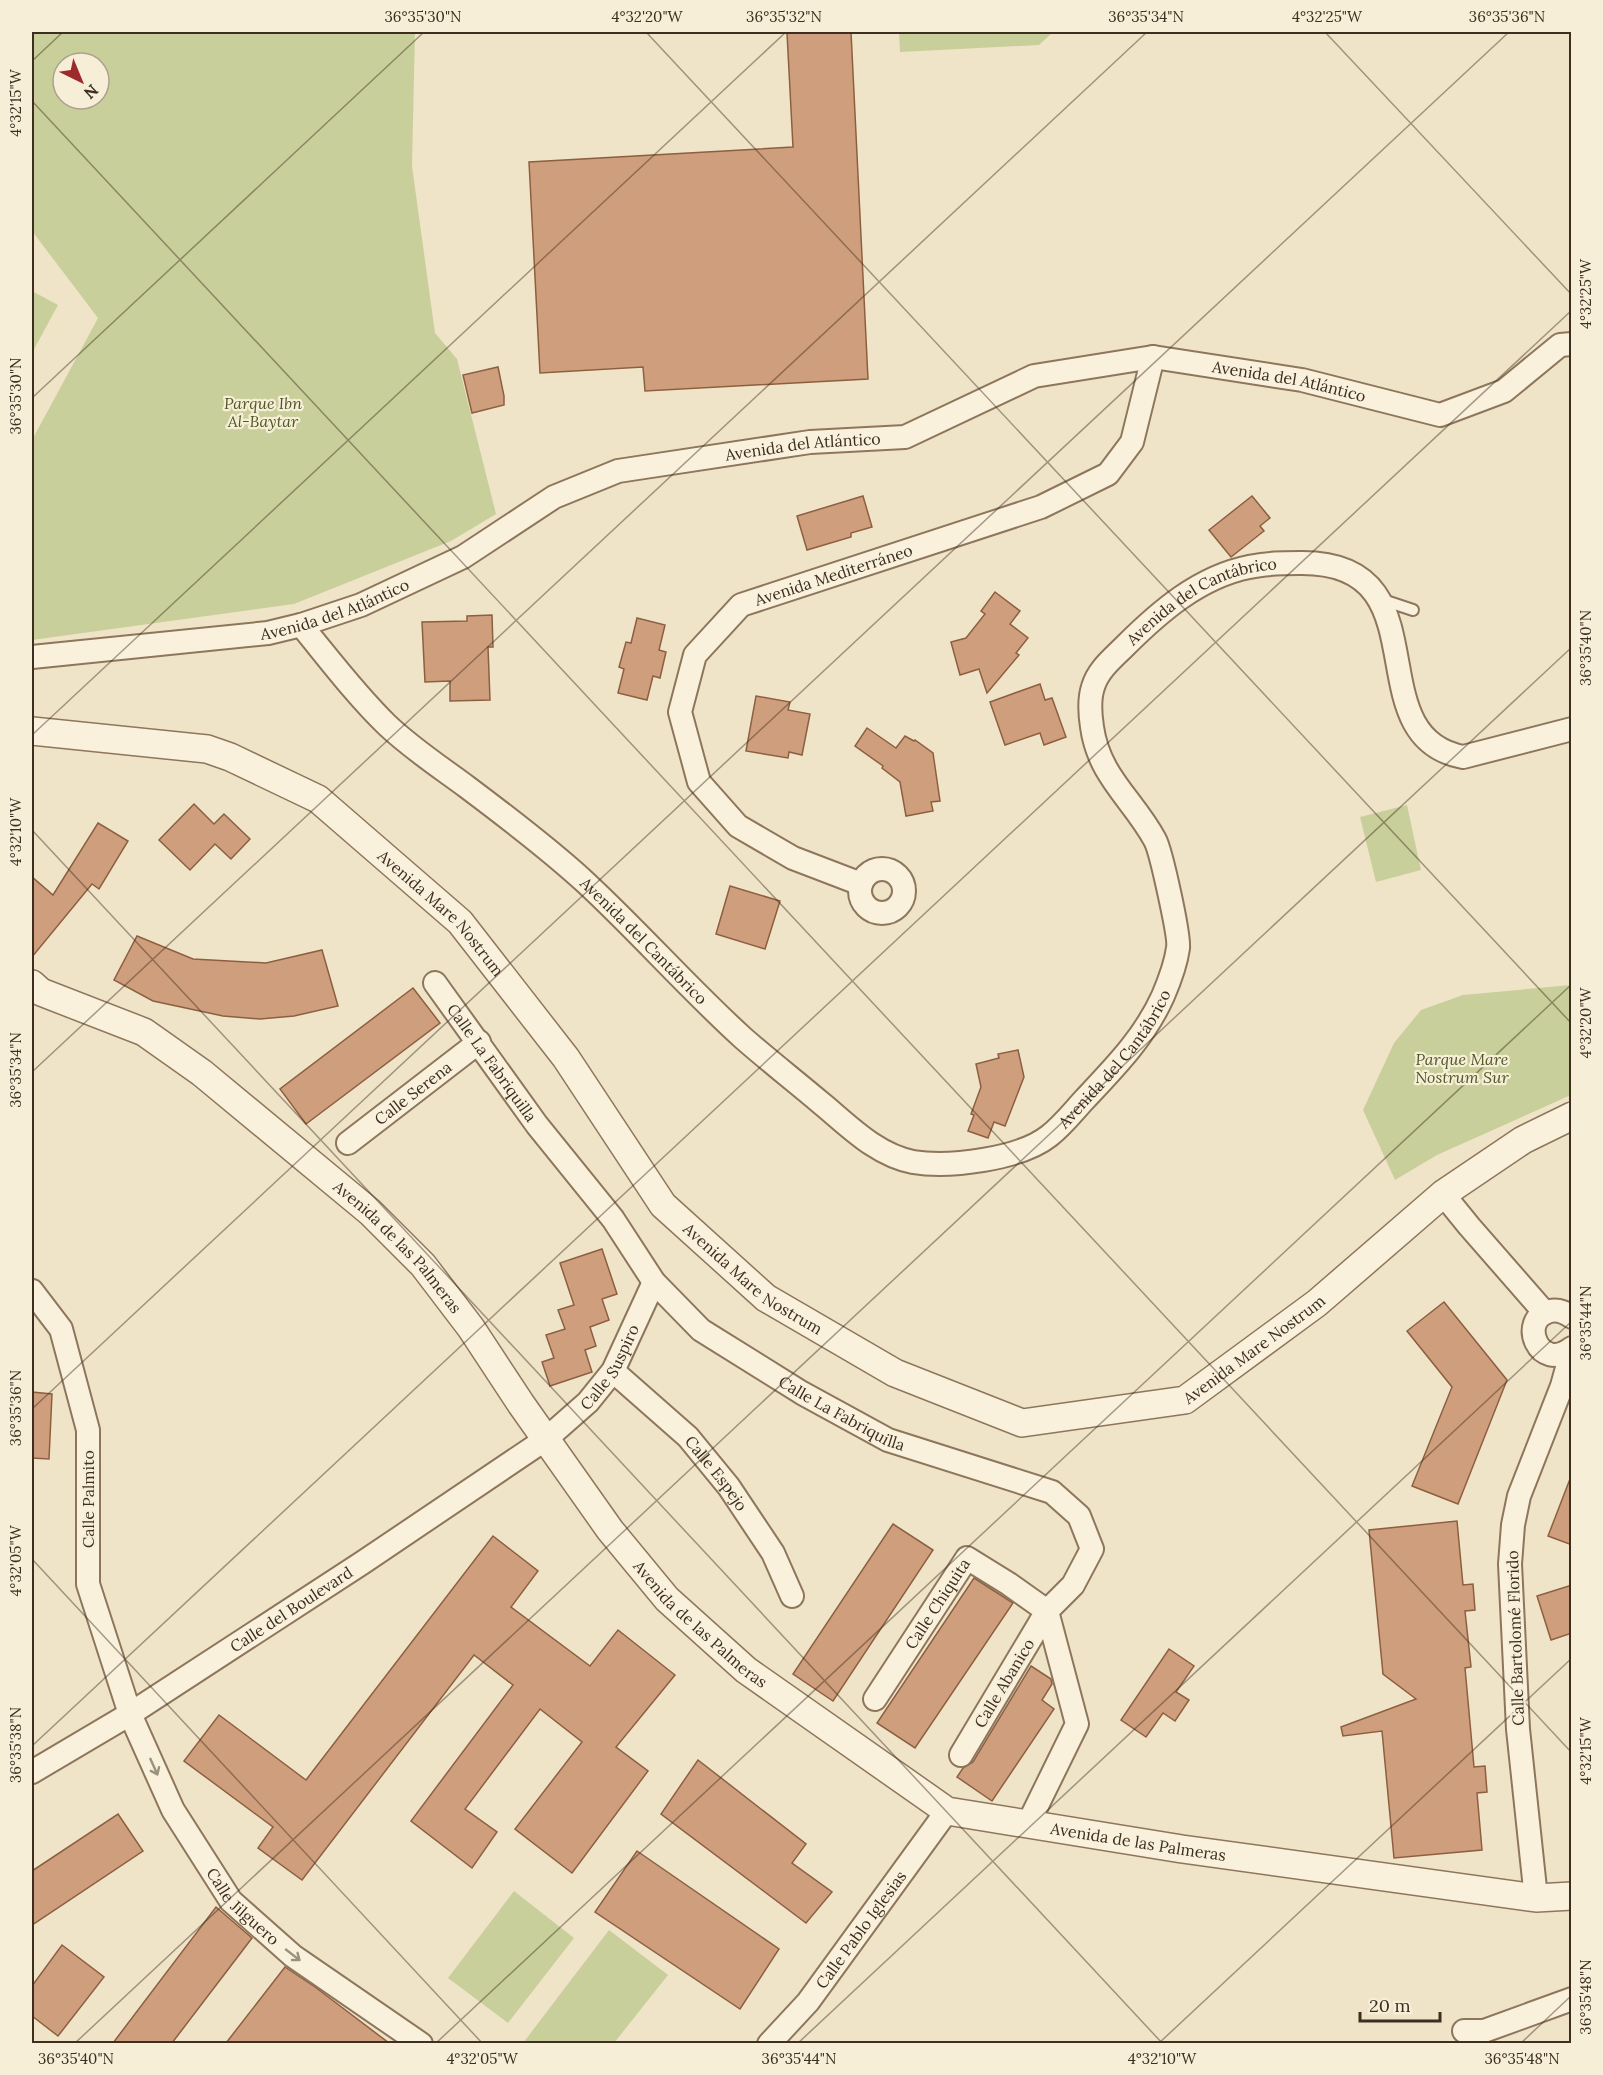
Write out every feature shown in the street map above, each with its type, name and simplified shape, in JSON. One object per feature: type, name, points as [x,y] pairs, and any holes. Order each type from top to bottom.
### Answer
[{"type":"street","name":"Avenida del Atlántico","points":[[32,657],[268,633],[302,626],[362,605],[463,557],[554,497],[618,471],[810,442],[905,437],[1034,376],[1153,357],[1302,380],[1440,415],[1504,391],[1560,345],[1572,344]]},
{"type":"street","name":"Avenida Mediterráneo","points":[[861,884],[793,858],[738,826],[699,782],[680,712],[695,655],[741,605],[1041,507],[1108,474],[1132,442],[1153,357]]},
{"type":"street","name":"Avenida del Cantábrico","points":[[302,626],[389,727],[411,746],[514,822],[584,881],[742,1038],[873,1146],[911,1162],[953,1164],[999,1158],[1047,1139],[1130,1052],[1163,996],[1180,944],[1157,843],[1111,778],[1096,747],[1091,720],[1091,699],[1098,674],[1138,633],[1175,602],[1226,573],[1251,566],[1328,564],[1369,585],[1380,599],[1390,623],[1405,701],[1420,732],[1433,743],[1446,751],[1464,757],[1572,729]]},
{"type":"street","name":"Avenida Mare Nostrum","points":[[32,731],[207,749],[230,757],[318,799],[460,922],[566,1058],[663,1205],[766,1298],[895,1373],[1022,1423],[1185,1400],[1317,1303],[1443,1194],[1523,1140],[1572,1116]]},
{"type":"street","name":"Calle La Fabriquilla","points":[[435,983],[537,1125],[613,1219],[654,1282],[701,1330],[802,1393],[888,1440],[1052,1492],[1079,1516],[1092,1549],[1073,1585],[1047,1611]]},
{"type":"street","name":"Avenida de las Palmeras","points":[[32,984],[41,992],[144,1032],[202,1073],[370,1212],[423,1265],[471,1328],[610,1530],[667,1599],[746,1670],[947,1811],[1182,1849],[1536,1898],[1572,1896]]},
{"type":"street","name":"Calle Serena","points":[[348,1143],[479,1042]]},
{"type":"street","points":[[1443,1194],[1545,1313]]},
{"type":"street","name":"Calle Suspiro","points":[[546,1439],[588,1402],[613,1371],[654,1282]]},
{"type":"street","name":"Calle Palmito","points":[[32,1291],[61,1329],[88,1430],[88,1584],[130,1714]]},
{"type":"street","points":[[1562,1386],[1545,1352],[1538,1347],[1533,1335],[1536,1322],[1545,1313],[1559,1311],[1572,1317]]},
{"type":"street","points":[[1545,1352],[1560,1354],[1572,1349]]},
{"type":"street","name":"Calle Bartolomé Florido","points":[[1536,1898],[1518,1729],[1510,1564],[1519,1496],[1562,1386],[1572,1349]]},
{"type":"street","name":"Calle Espejo","points":[[613,1371],[688,1437],[729,1487],[773,1553],[792,1596]]},
{"type":"street","name":"Calle del Boulevard","points":[[32,1772],[130,1714],[362,1563],[546,1439]]},
{"type":"street","name":"Calle Chiquita","points":[[875,1699],[967,1558],[1047,1611]]},
{"type":"street","points":[[1028,1824],[1077,1724],[1047,1611]]},
{"type":"street","name":"Calle Abanico","points":[[961,1755],[1047,1611]]},
{"type":"street","name":"Calle Jilguero","points":[[130,1714],[172,1810],[231,1901],[293,1956],[421,2043]]},
{"type":"street","name":"Calle Pablo Iglesias","points":[[769,2043],[808,2002],[947,1811]]},
{"type":"street","points":[[1464,2031],[1484,2031],[1572,1999]]},
{"type":"lane","points":[[1380,599],[1413,610]]},
{"type":"green space","name":"Parque Ibn Al-Baytar","points":[[32,32],[415,32],[412,166],[435,333],[457,359],[496,514],[451,541],[294,604],[32,640],[32,440],[98,318],[32,231]]},
{"type":"green space","points":[[899,32],[1053,32],[1039,45],[900,52]]},
{"type":"green space","points":[[32,291],[58,305],[32,353]]},
{"type":"green space","points":[[1407,805],[1421,870],[1376,882],[1360,817]]},
{"type":"green space","name":"Parque Mare Nostrum Sur","points":[[1571,985],[1571,1095],[1437,1155],[1395,1180],[1363,1110],[1394,1043],[1421,1010],[1463,995]]},
{"type":"green space","points":[[514,1891],[574,1938],[508,2023],[448,1978]]},
{"type":"green space","points":[[609,1930],[668,1975],[614,2043],[523,2043]]},
{"type":"building","points":[[851,32],[868,379],[645,391],[643,367],[540,373],[529,162],[793,147],[787,33]]},
{"type":"building","points":[[498,367],[504,405],[472,413],[463,375]]},
{"type":"building","points":[[863,496],[872,527],[851,533],[851,537],[807,550],[797,516]]},
{"type":"building","points":[[1252,496],[1270,518],[1260,526],[1264,531],[1231,557],[1209,530]]},
{"type":"building","points":[[995,592],[1020,611],[1010,624],[1028,638],[1016,653],[1019,655],[987,693],[979,669],[960,675],[951,642],[966,638],[985,614],[981,611]]},
{"type":"building","points":[[492,615],[493,647],[488,647],[490,700],[450,701],[450,681],[425,682],[422,622],[467,621],[467,616]]},
{"type":"building","points":[[637,618],[665,625],[659,650],[666,652],[660,678],[653,676],[647,700],[618,693],[624,669],[619,667],[626,642],[631,643]]},
{"type":"building","points":[[1040,684],[1045,700],[1052,698],[1066,737],[1044,745],[1040,733],[1005,745],[990,702]]},
{"type":"building","points":[[756,696],[790,702],[788,710],[810,714],[802,755],[789,752],[788,758],[746,751]]},
{"type":"building","points":[[867,728],[896,748],[905,736],[933,753],[940,801],[931,802],[933,811],[906,816],[900,782],[882,768],[883,766],[855,746]]},
{"type":"building","points":[[194,804],[214,824],[224,814],[250,839],[231,859],[215,844],[190,870],[159,840]]},
{"type":"building","points":[[98,823],[128,841],[99,889],[92,884],[32,957],[32,877],[53,895]]},
{"type":"building","points":[[730,886],[780,901],[765,949],[716,934]]},
{"type":"building","points":[[137,936],[193,959],[266,963],[322,950],[338,1006],[294,1016],[260,1019],[223,1016],[153,1001],[114,980]]},
{"type":"building","points":[[413,988],[440,1023],[306,1124],[280,1089]]},
{"type":"building","points":[[1018,1050],[1024,1077],[1005,1126],[994,1122],[988,1138],[968,1131],[974,1115],[971,1114],[981,1087],[976,1064],[999,1058],[998,1054]]},
{"type":"building","points":[[602,1249],[617,1294],[602,1299],[609,1320],[590,1327],[596,1346],[585,1350],[592,1372],[550,1386],[542,1362],[554,1358],[546,1335],[565,1329],[558,1310],[574,1305],[560,1263]]},
{"type":"building","points":[[1444,1302],[1507,1380],[1458,1504],[1412,1486],[1452,1387],[1407,1331]]},
{"type":"building","points":[[32,1392],[52,1394],[49,1459],[32,1458]]},
{"type":"building","points":[[1570,1479],[1572,1479],[1572,1545],[1548,1536]]},
{"type":"building","points":[[1457,1521],[1463,1585],[1473,1584],[1475,1610],[1465,1611],[1471,1667],[1465,1668],[1474,1767],[1485,1766],[1487,1792],[1477,1793],[1482,1850],[1394,1858],[1382,1731],[1343,1736],[1341,1727],[1416,1699],[1383,1674],[1369,1530]]},
{"type":"building","points":[[893,1524],[933,1550],[833,1701],[793,1674]]},
{"type":"building","points":[[493,1536],[538,1571],[511,1607],[590,1666],[618,1630],[675,1675],[616,1747],[648,1771],[572,1873],[515,1829],[582,1742],[540,1709],[465,1809],[497,1832],[472,1868],[411,1821],[513,1685],[474,1655],[302,1880],[258,1848],[273,1827],[184,1761],[219,1715],[306,1780]]},
{"type":"building","points":[[974,1578],[1013,1603],[915,1748],[877,1723]]},
{"type":"building","points":[[1572,1585],[1572,1633],[1551,1640],[1537,1596]]},
{"type":"building","points":[[1169,1649],[1194,1666],[1176,1692],[1189,1700],[1175,1721],[1163,1713],[1146,1737],[1121,1720]]},
{"type":"building","points":[[1031,1666],[1051,1679],[1052,1684],[1042,1700],[1054,1709],[992,1801],[957,1777],[963,1768],[973,1762]]},
{"type":"building","points":[[698,1760],[806,1844],[792,1863],[832,1892],[806,1923],[661,1814]]},
{"type":"building","points":[[118,1814],[143,1851],[32,1925],[32,1871]]},
{"type":"building","points":[[637,1851],[779,1949],[740,2009],[595,1912]]},
{"type":"building","points":[[216,1907],[252,1938],[172,2043],[113,2043]]},
{"type":"building","points":[[62,1945],[104,1977],[58,2036],[32,2016],[32,1986]]},
{"type":"building","points":[[285,1967],[315,1987],[389,2043],[226,2043]]}]
